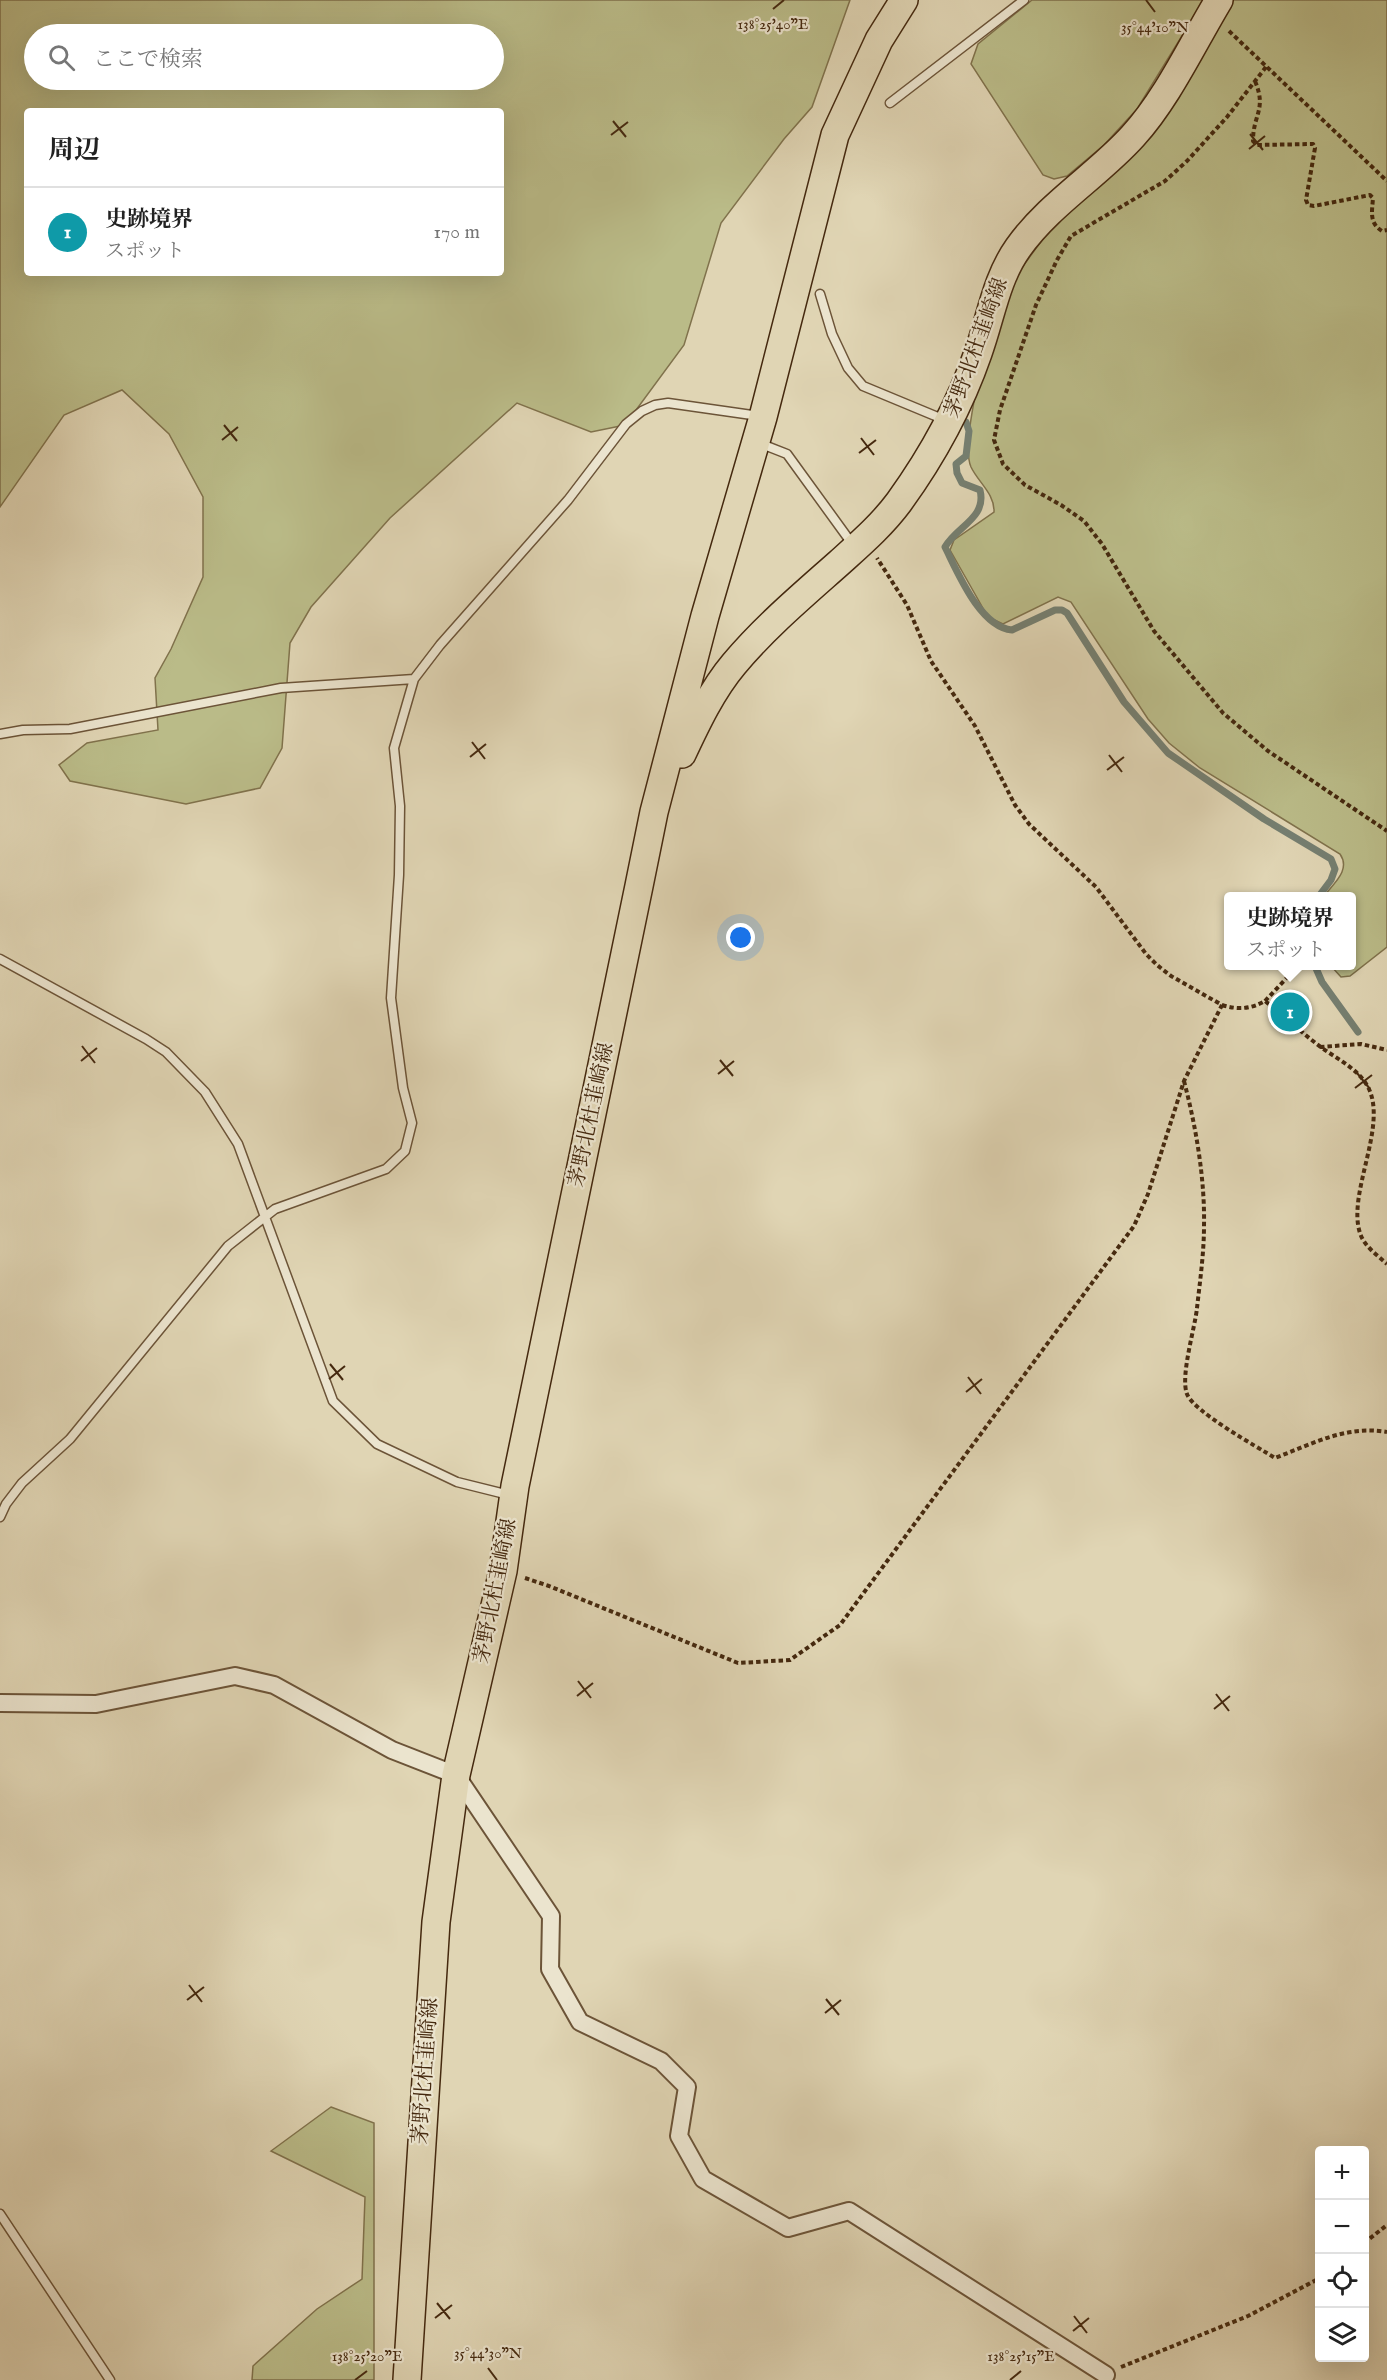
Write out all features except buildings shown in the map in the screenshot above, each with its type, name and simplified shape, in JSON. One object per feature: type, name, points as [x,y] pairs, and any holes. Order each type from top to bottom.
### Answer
[{"type":"main road","name":"茅野北杜韮崎線","points":[[407,2380],[436,1922],[456,1775],[503,1571],[514,1496],[654,812],[705,616],[759,429],[836,135],[879,40],[904,0]]},
{"type":"main road","name":"茅野北杜韮崎線","points":[[654,812],[696,722],[733,665],[786,611],[860,544],[897,504],[939,443],[978,353],[999,285],[1019,247],[1036,226],[1132,137],[1151,114],[1215,7]]},
{"type":"street","points":[[0,1703],[96,1704],[235,1676],[274,1685],[392,1750],[456,1775],[551,1916],[550,1969],[580,2022],[661,2061],[687,2087],[679,2136],[703,2179],[788,2228],[849,2211],[1106,2375]]},
{"type":"lane","points":[[890,103],[1024,0]]},
{"type":"lane","points":[[820,294],[832,334],[848,368],[863,386],[950,422]]},
{"type":"lane","points":[[0,1517],[6,1504],[22,1483],[70,1438],[228,1246],[275,1209],[386,1169],[405,1151],[412,1123],[403,1088],[391,998],[399,875],[400,806],[394,748],[414,679],[440,645],[568,500],[626,424],[642,411],[655,405],[668,403],[759,429],[787,454],[860,544]]},
{"type":"lane","points":[[0,734],[23,730],[70,729],[281,688],[414,679]]},
{"type":"lane","points":[[0,959],[147,1039],[173,1059],[205,1092],[238,1144],[333,1401],[377,1444],[457,1482],[514,1496]]},
{"type":"lane","points":[[0,2214],[110,2380]]},
{"type":"path","points":[[1215,7],[1266,66],[1387,181]]},
{"type":"path","points":[[1266,66],[1227,117],[1187,161],[1165,181],[1071,236],[1036,305],[1000,410],[994,440],[1004,464],[1025,485],[1061,504],[1084,521],[1102,544],[1154,632],[1223,713],[1268,751],[1387,831]]},
{"type":"path","points":[[1255,81],[1262,103],[1253,134],[1253,141],[1257,146],[1313,144],[1316,148],[1305,200],[1308,205],[1314,206],[1370,195],[1372,220],[1375,226],[1382,231],[1387,230]]},
{"type":"path","points":[[860,544],[907,605],[931,661],[975,726],[1015,805],[1029,824],[1096,887],[1146,954],[1157,965],[1171,976],[1233,1009],[1247,1008],[1265,1001],[1294,970]]},
{"type":"path","points":[[1265,1001],[1320,1047],[1362,1077],[1371,1092],[1376,1114],[1357,1214],[1360,1234],[1371,1250],[1387,1264]]},
{"type":"path","points":[[503,1571],[549,1586],[738,1663],[790,1660],[840,1625],[1134,1226],[1148,1194],[1184,1081],[1222,1005]]},
{"type":"path","points":[[1320,1047],[1361,1044],[1387,1050]]},
{"type":"path","points":[[1184,1081],[1197,1133],[1204,1225],[1197,1309],[1185,1380],[1187,1393],[1193,1403],[1205,1413],[1275,1458],[1327,1437],[1351,1431],[1387,1432]]},
{"type":"path","points":[[1369,2240],[1387,2225]]},
{"type":"path","points":[[1106,2375],[1122,2366],[1248,2316],[1315,2281]]},
{"type":"green space","points":[[0,0],[850,0],[812,107],[784,139],[721,223],[684,345],[625,425],[591,432],[517,403],[390,518],[311,607],[290,643],[282,748],[260,788],[186,804],[70,781],[59,765],[87,743],[158,730],[155,678],[171,649],[203,577],[203,497],[169,434],[122,390],[64,415],[0,507]]},
{"type":"green space","points":[[1032,0],[1204,0],[1137,109],[1104,145],[1067,176],[1054,179],[1043,175],[971,64],[978,44]]},
{"type":"green space","points":[[1232,0],[1387,0],[1387,947],[1350,976],[1341,977],[1335,970],[1356,970],[1356,892],[1327,892],[1342,871],[1344,865],[1340,854],[1200,768],[1169,743],[1148,719],[1071,602],[1058,597],[1003,624],[988,617],[950,550],[954,540],[994,512],[992,499],[971,467],[968,452],[969,432],[975,396],[1015,277],[1045,236],[1146,138]]},
{"type":"green space","points":[[331,2107],[374,2123],[374,2380],[252,2380],[253,2366],[317,2309],[362,2279],[365,2197],[271,2151]]},
{"type":"waterway","points":[[966,422],[969,431],[966,456],[956,464],[957,473],[962,483],[980,490],[981,500],[975,515],[945,547],[963,584],[980,609],[1000,627],[1012,630],[1055,610],[1067,613],[1124,702],[1168,753],[1264,819],[1331,859],[1335,869],[1331,880],[1322,892]]},
{"type":"waterway","points":[[1317,970],[1322,982],[1358,1032]]},
{"type":"place","name":"史跡境界","points":[[1290,1012]]}]
